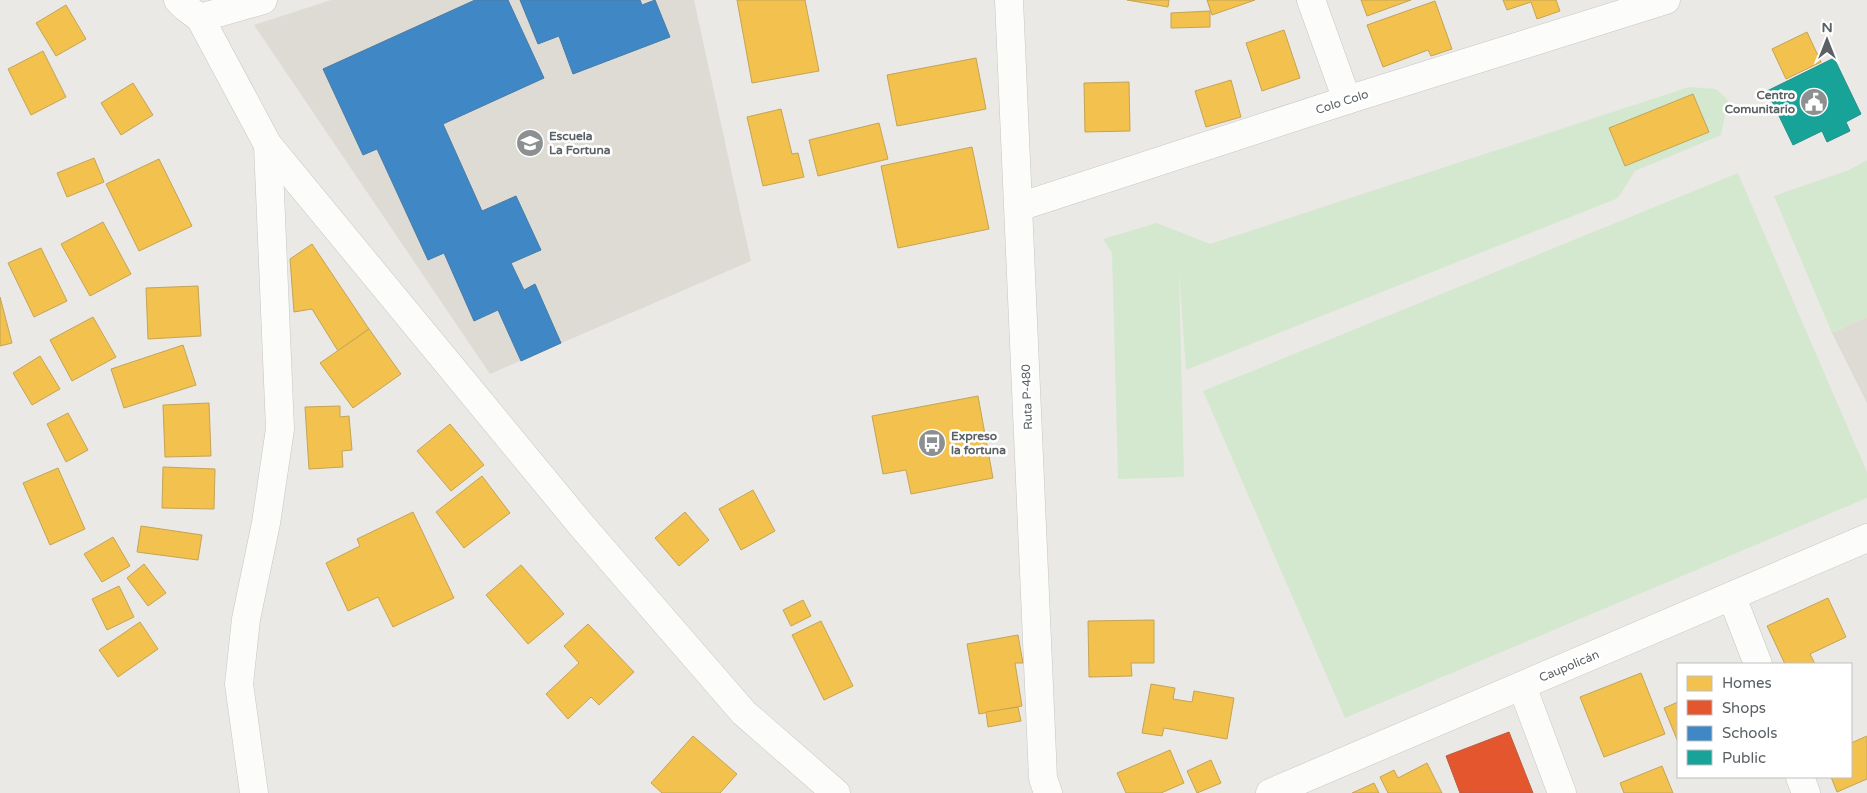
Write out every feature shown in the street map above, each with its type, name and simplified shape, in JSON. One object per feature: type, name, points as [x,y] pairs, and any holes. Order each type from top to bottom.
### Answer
[{"type":"street","points":[[178,0],[200,18],[268,145],[582,526],[744,713],[836,793]]},
{"type":"street","name":"Ruta P-480","points":[[1008,0],[1019,207],[1041,788]]},
{"type":"street","points":[[1311,0],[1347,100]]},
{"type":"street","name":"Colo Colo","points":[[1019,207],[1347,100],[1666,0]]},
{"type":"street","points":[[200,18],[261,1]]},
{"type":"street","points":[[254,793],[239,684],[246,619],[266,523],[280,429],[268,145]]},
{"type":"street","name":"Caupolicán","points":[[1270,793],[1867,538]]},
{"type":"street","points":[[1732,597],[1758,663]]},
{"type":"street","points":[[1522,686],[1562,793]]},
{"type":"street","points":[[1800,778],[1806,793]]},
{"type":"shaded area","name":"Escuela La Fortuna","points":[[331,0],[694,0],[751,261],[490,374],[254,25]]},
{"type":"shaded area","points":[[1867,317],[1867,403],[1832,333]]},
{"type":"green space","points":[[1689,87],[1716,89],[1728,100],[1721,135],[1635,171],[1618,198],[1186,370],[1179,271],[1184,477],[1118,479],[1112,253],[1103,239],[1157,223],[1210,244]]},
{"type":"green space","points":[[1867,160],[1867,317],[1832,333],[1774,196],[1849,170]]},
{"type":"green space","points":[[1738,173],[1867,472],[1867,498],[1345,718],[1203,391]]},
{"type":"building: Homes","points":[[737,0],[805,0],[819,71],[752,83]]},
{"type":"building: Homes","points":[[1127,0],[1169,0],[1168,7]]},
{"type":"building: Homes","points":[[1207,0],[1255,0],[1212,15]]},
{"type":"building: Homes","points":[[1361,0],[1411,0],[1367,16]]},
{"type":"building: Homes","points":[[1503,0],[1556,0],[1560,11],[1537,19],[1531,2],[1507,10]]},
{"type":"building: Homes","points":[[1435,1],[1452,49],[1431,56],[1428,50],[1383,67],[1367,25]]},
{"type":"building: Homes","points":[[66,5],[86,39],[56,56],[36,23]]},
{"type":"building: Homes","points":[[1210,11],[1210,27],[1171,28],[1171,13]]},
{"type":"building: Homes","points":[[1284,30],[1300,78],[1262,91],[1246,43]]},
{"type":"building: Homes","points":[[1807,32],[1821,62],[1786,79],[1772,49]]},
{"type":"building: Homes","points":[[43,51],[66,97],[31,115],[8,69]]},
{"type":"building: Homes","points":[[976,58],[986,109],[897,126],[887,75]]},
{"type":"building: Homes","points":[[1231,80],[1241,117],[1206,127],[1195,91]]},
{"type":"building: Homes","points":[[1129,82],[1130,131],[1085,132],[1084,83]]},
{"type":"building: Homes","points":[[133,83],[153,115],[121,135],[101,103]]},
{"type":"building: Homes","points":[[1693,94],[1709,132],[1625,166],[1609,128]]},
{"type":"building: Homes","points":[[781,109],[792,154],[798,153],[804,177],[763,186],[747,117]]},
{"type":"building: Homes","points":[[879,123],[888,159],[818,176],[809,140]]},
{"type":"building: Homes","points":[[972,147],[989,229],[898,248],[881,166]]},
{"type":"building: Homes","points":[[94,158],[104,182],[67,197],[57,173]]},
{"type":"building: Homes","points":[[159,159],[192,226],[139,251],[106,184]]},
{"type":"building: Homes","points":[[103,222],[131,274],[90,296],[61,244]]},
{"type":"building: Homes","points":[[312,244],[369,329],[338,351],[312,309],[294,312],[290,259]]},
{"type":"building: Homes","points":[[41,248],[67,301],[34,317],[8,263]]},
{"type":"building: Homes","points":[[198,286],[201,336],[148,339],[146,288]]},
{"type":"building: Homes","points":[[0,297],[12,343],[0,346]]},
{"type":"building: Homes","points":[[93,317],[116,357],[72,381],[50,340]]},
{"type":"building: Homes","points":[[369,329],[401,374],[353,408],[320,363]]},
{"type":"building: Homes","points":[[183,345],[196,385],[124,408],[111,369]]},
{"type":"building: Homes","points":[[40,356],[60,389],[32,405],[13,373]]},
{"type":"building: Homes","name":"Expreso la fortuna","points":[[978,396],[993,478],[911,494],[906,470],[883,474],[872,416]]},
{"type":"building: Homes","points":[[209,403],[211,456],[165,457],[163,405]]},
{"type":"building: Homes","points":[[340,406],[340,417],[349,416],[352,450],[342,451],[343,467],[309,469],[305,407]]},
{"type":"building: Homes","points":[[68,413],[88,450],[66,462],[47,424]]},
{"type":"building: Homes","points":[[450,424],[484,465],[451,491],[417,451]]},
{"type":"building: Homes","points":[[163,467],[215,469],[214,509],[162,508]]},
{"type":"building: Homes","points":[[58,468],[85,529],[50,545],[23,483]]},
{"type":"building: Homes","points":[[482,476],[510,513],[464,548],[436,512]]},
{"type":"building: Homes","points":[[753,490],[775,531],[741,550],[719,509]]},
{"type":"building: Homes","points":[[413,512],[454,598],[393,627],[378,597],[348,611],[326,563],[360,546],[357,539]]},
{"type":"building: Homes","points":[[685,512],[709,540],[679,566],[655,538]]},
{"type":"building: Homes","points":[[141,526],[202,535],[198,560],[137,552]]},
{"type":"building: Homes","points":[[113,537],[130,566],[102,582],[84,554]]},
{"type":"building: Homes","points":[[144,564],[166,593],[148,606],[127,578]]},
{"type":"building: Homes","points":[[521,565],[564,614],[528,644],[486,595]]},
{"type":"building: Homes","points":[[119,586],[134,617],[107,630],[92,599]]},
{"type":"building: Homes","points":[[1828,598],[1846,637],[1810,654],[1814,663],[1785,663],[1767,626]]},
{"type":"building: Homes","points":[[803,600],[811,616],[791,626],[783,610]]},
{"type":"building: Homes","points":[[1154,620],[1154,663],[1131,663],[1132,676],[1089,677],[1088,621]]},
{"type":"building: Homes","points":[[821,621],[853,686],[824,700],[792,635]]},
{"type":"building: Homes","points":[[140,622],[158,649],[118,677],[99,650]]},
{"type":"building: Homes","points":[[588,624],[634,672],[599,705],[591,697],[568,719],[546,694],[579,663],[564,646]]},
{"type":"building: Homes","points":[[1018,635],[1023,663],[1015,663],[1022,706],[979,714],[967,644]]},
{"type":"building: Homes","points":[[1641,673],[1665,734],[1604,757],[1580,697]]},
{"type":"building: Homes","points":[[1151,684],[1175,688],[1173,699],[1192,702],[1194,691],[1234,698],[1227,739],[1164,728],[1162,736],[1142,733]]},
{"type":"building: Homes","points":[[1677,702],[1677,740],[1664,708]]},
{"type":"building: Homes","points":[[1018,707],[1021,721],[988,727],[986,712]]},
{"type":"building: Homes","points":[[693,736],[737,774],[720,793],[662,793],[651,783]]},
{"type":"building: Homes","points":[[1867,736],[1867,779],[1837,792],[1831,778],[1852,778],[1852,743]]},
{"type":"building: Homes","points":[[1170,750],[1184,783],[1161,793],[1126,793],[1117,773]]},
{"type":"building: Homes","points":[[1211,760],[1221,783],[1197,793],[1187,771]]},
{"type":"building: Homes","points":[[1427,763],[1442,793],[1388,793],[1380,777],[1394,770],[1398,778]]},
{"type":"building: Homes","points":[[1662,766],[1673,793],[1624,793],[1620,783]]},
{"type":"building: Homes","points":[[1374,783],[1379,793],[1352,793]]},
{"type":"building: Shops","points":[[1509,732],[1533,793],[1460,793],[1446,756]]},
{"type":"building: Schools","points":[[475,0],[508,0],[544,78],[443,124],[482,211],[516,196],[541,250],[511,263],[524,290],[535,284],[561,343],[521,361],[498,310],[474,321],[444,253],[428,260],[377,149],[363,155],[323,69]]},
{"type":"building: Schools","points":[[520,0],[640,0],[642,5],[655,0],[670,37],[573,74],[559,36],[538,44]]},
{"type":"building: Public","name":"Centro Comunitario","points":[[1834,58],[1861,114],[1846,122],[1850,131],[1827,142],[1822,131],[1793,145],[1767,91]]},
{"type":"place","name":"Centro Comunitario","points":[[1814,102]]},
{"type":"place","name":"Escuela La Fortuna","points":[[530,143]]},
{"type":"place","name":"Expreso la fortuna","points":[[932,443]]}]
